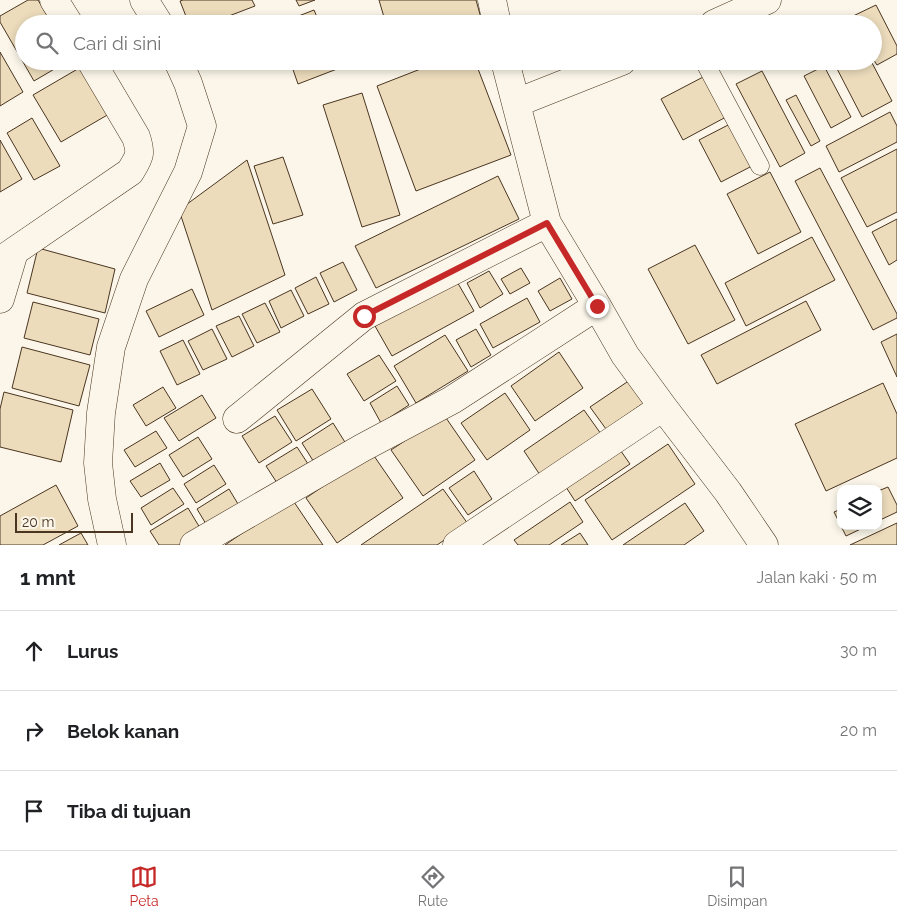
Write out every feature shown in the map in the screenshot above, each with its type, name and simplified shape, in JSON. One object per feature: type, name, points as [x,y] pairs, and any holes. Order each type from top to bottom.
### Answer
[{"type":"street","points":[[54,0],[63,15]]},
{"type":"street","points":[[144,0],[153,15]]},
{"type":"street","points":[[492,0],[495,15]]},
{"type":"street","points":[[734,15],[767,0]]},
{"type":"street","points":[[0,299],[7,256],[130,172],[137,160],[140,150],[136,138],[96,70]]},
{"type":"street","points":[[112,545],[102,499],[98,463],[102,413],[111,347],[134,279],[188,172],[202,126],[182,70]]},
{"type":"street","points":[[507,70],[547,223],[625,355],[728,492],[764,545]]},
{"type":"street","points":[[516,103],[599,70]]},
{"type":"street","points":[[237,419],[364,316],[547,223]]},
{"type":"street","points":[[194,545],[362,448],[452,400],[597,306]]},
{"type":"street","points":[[457,545],[663,407]]},
{"type":"lane","points":[[709,70],[760,166]]},
{"type":"building","points":[[28,0],[38,0],[47,15],[15,15],[15,48],[0,22],[0,16]]},
{"type":"building","points":[[252,0],[255,6],[232,15],[185,15],[180,1]]},
{"type":"building","points":[[296,0],[315,0],[299,6]]},
{"type":"building","points":[[379,0],[476,0],[480,15],[383,15]]},
{"type":"building","points":[[876,5],[881,15],[855,15]]},
{"type":"building","points":[[314,10],[316,15],[301,15]]},
{"type":"building","points":[[882,17],[897,46],[897,54],[882,62]]},
{"type":"building","points":[[0,52],[23,92],[0,106]]},
{"type":"building","points":[[28,70],[53,70],[34,81]]},
{"type":"building","points":[[76,70],[83,70],[109,114],[61,142],[33,95]]},
{"type":"building","points":[[293,70],[334,70],[298,84]]},
{"type":"building","points":[[418,70],[478,70],[511,155],[416,191],[377,86]]},
{"type":"building","points":[[816,70],[826,70],[851,117],[831,128],[804,76]]},
{"type":"building","points":[[838,70],[876,70],[892,101],[862,117]]},
{"type":"building","points":[[762,71],[805,153],[780,167],[736,84]]},
{"type":"building","points":[[705,76],[726,117],[683,140],[661,99]]},
{"type":"building","points":[[362,93],[400,215],[362,227],[323,105]]},
{"type":"building","points":[[796,95],[820,141],[811,146],[786,100]]},
{"type":"building","points":[[890,112],[897,126],[897,142],[839,172],[826,146]]},
{"type":"building","points":[[32,118],[60,166],[34,180],[7,133]]},
{"type":"building","points":[[730,124],[752,166],[721,182],[699,140]]},
{"type":"building","points":[[0,140],[22,179],[0,192]]},
{"type":"building","points":[[897,149],[897,212],[867,227],[841,178]]},
{"type":"building","points":[[283,157],[303,215],[273,224],[254,166]]},
{"type":"building","points":[[247,160],[285,275],[212,310],[179,210]]},
{"type":"building","points":[[820,168],[897,314],[897,318],[873,330],[795,181]]},
{"type":"building","points":[[770,172],[801,232],[758,254],[727,194]]},
{"type":"building","points":[[498,176],[519,219],[376,288],[355,246]]},
{"type":"building","points":[[897,219],[897,260],[889,265],[872,232]]},
{"type":"building","points":[[812,237],[835,280],[746,326],[725,283]]},
{"type":"building","points":[[695,245],[735,320],[688,344],[648,269]]},
{"type":"building","points":[[38,248],[115,269],[105,313],[27,293]]},
{"type":"building","points":[[343,262],[357,290],[334,302],[320,273]]},
{"type":"building","points":[[521,268],[530,283],[510,294],[501,279]]},
{"type":"building","points":[[489,271],[503,294],[480,308],[467,283]]},
{"type":"building","points":[[316,277],[329,304],[308,314],[295,288]]},
{"type":"building","points":[[560,278],[572,299],[550,311],[538,291]]},
{"type":"building","points":[[456,280],[474,311],[392,356],[375,326]]},
{"type":"building","points":[[192,289],[204,315],[159,337],[146,311]]},
{"type":"building","points":[[291,290],[304,316],[281,328],[269,301]]},
{"type":"building","points":[[527,298],[540,322],[493,348],[480,324]]},
{"type":"building","points":[[806,301],[821,330],[717,384],[701,355]]},
{"type":"building","points":[[33,302],[99,319],[90,355],[24,338]]},
{"type":"building","points":[[265,303],[280,332],[257,343],[242,314]]},
{"type":"building","points":[[239,316],[254,346],[232,357],[216,326]]},
{"type":"building","points":[[212,329],[227,359],[203,370],[188,341]]},
{"type":"building","points":[[476,329],[491,355],[471,367],[456,340]]},
{"type":"building","points":[[897,334],[897,377],[881,342]]},
{"type":"building","points":[[445,335],[468,371],[416,403],[394,366]]},
{"type":"building","points":[[183,340],[200,374],[177,385],[160,351]]},
{"type":"building","points":[[22,347],[90,365],[79,406],[12,388]]},
{"type":"building","points":[[559,352],[583,388],[535,421],[511,386]]},
{"type":"building","points":[[379,355],[396,381],[364,401],[347,374]]},
{"type":"building","points":[[630,380],[645,402],[606,429],[590,407]]},
{"type":"building","points":[[883,383],[897,414],[897,458],[826,491],[795,424]]},
{"type":"building","points":[[397,386],[409,405],[381,423],[370,403]]},
{"type":"building","points":[[163,387],[176,408],[146,426],[133,405]]},
{"type":"building","points":[[312,389],[331,419],[296,441],[277,410]]},
{"type":"building","points":[[4,392],[73,410],[61,462],[0,447],[0,409]]},
{"type":"building","points":[[505,393],[530,430],[487,460],[461,423]]},
{"type":"building","points":[[202,395],[216,418],[179,441],[164,418]]},
{"type":"building","points":[[584,410],[601,434],[540,475],[524,451]]},
{"type":"building","points":[[444,415],[475,460],[423,496],[391,450]]},
{"type":"building","points":[[275,416],[292,442],[259,463],[242,436]]},
{"type":"building","points":[[333,423],[348,447],[317,467],[302,443]]},
{"type":"building","points":[[156,431],[167,448],[135,467],[124,450]]},
{"type":"building","points":[[198,437],[212,459],[183,477],[169,455]]},
{"type":"building","points":[[616,444],[630,464],[575,501],[562,481]]},
{"type":"building","points":[[668,444],[695,484],[612,540],[585,500]]},
{"type":"building","points":[[297,447],[310,467],[279,486],[266,466]]},
{"type":"building","points":[[372,453],[403,498],[337,543],[306,498]]},
{"type":"building","points":[[160,463],[170,480],[141,497],[130,481]]},
{"type":"building","points":[[214,465],[226,484],[196,503],[184,484]]},
{"type":"building","points":[[474,471],[492,499],[468,515],[449,488]]},
{"type":"building","points":[[56,485],[78,526],[43,545],[0,545],[0,516]]},
{"type":"building","points":[[888,487],[897,505],[897,512],[882,519],[882,489]]},
{"type":"building","points":[[173,488],[184,504],[151,525],[141,508]]},
{"type":"building","points":[[229,489],[241,509],[209,529],[197,509]]},
{"type":"building","points":[[443,489],[468,524],[437,545],[361,545]]},
{"type":"building","points":[[292,499],[323,545],[225,545]]},
{"type":"building","points":[[570,502],[583,522],[549,545],[518,545],[514,540]]},
{"type":"building","points":[[685,503],[704,531],[684,545],[623,545]]},
{"type":"building","points":[[188,508],[203,533],[183,545],[159,545],[150,531]]},
{"type":"building","points":[[897,523],[897,545],[850,545]]},
{"type":"building","points":[[843,530],[859,530],[846,536]]},
{"type":"building","points":[[81,533],[88,545],[59,545]]},
{"type":"building","points":[[580,533],[588,545],[561,545]]},
{"type":"route","points":[[364,316],[547,223],[597,306]]}]
